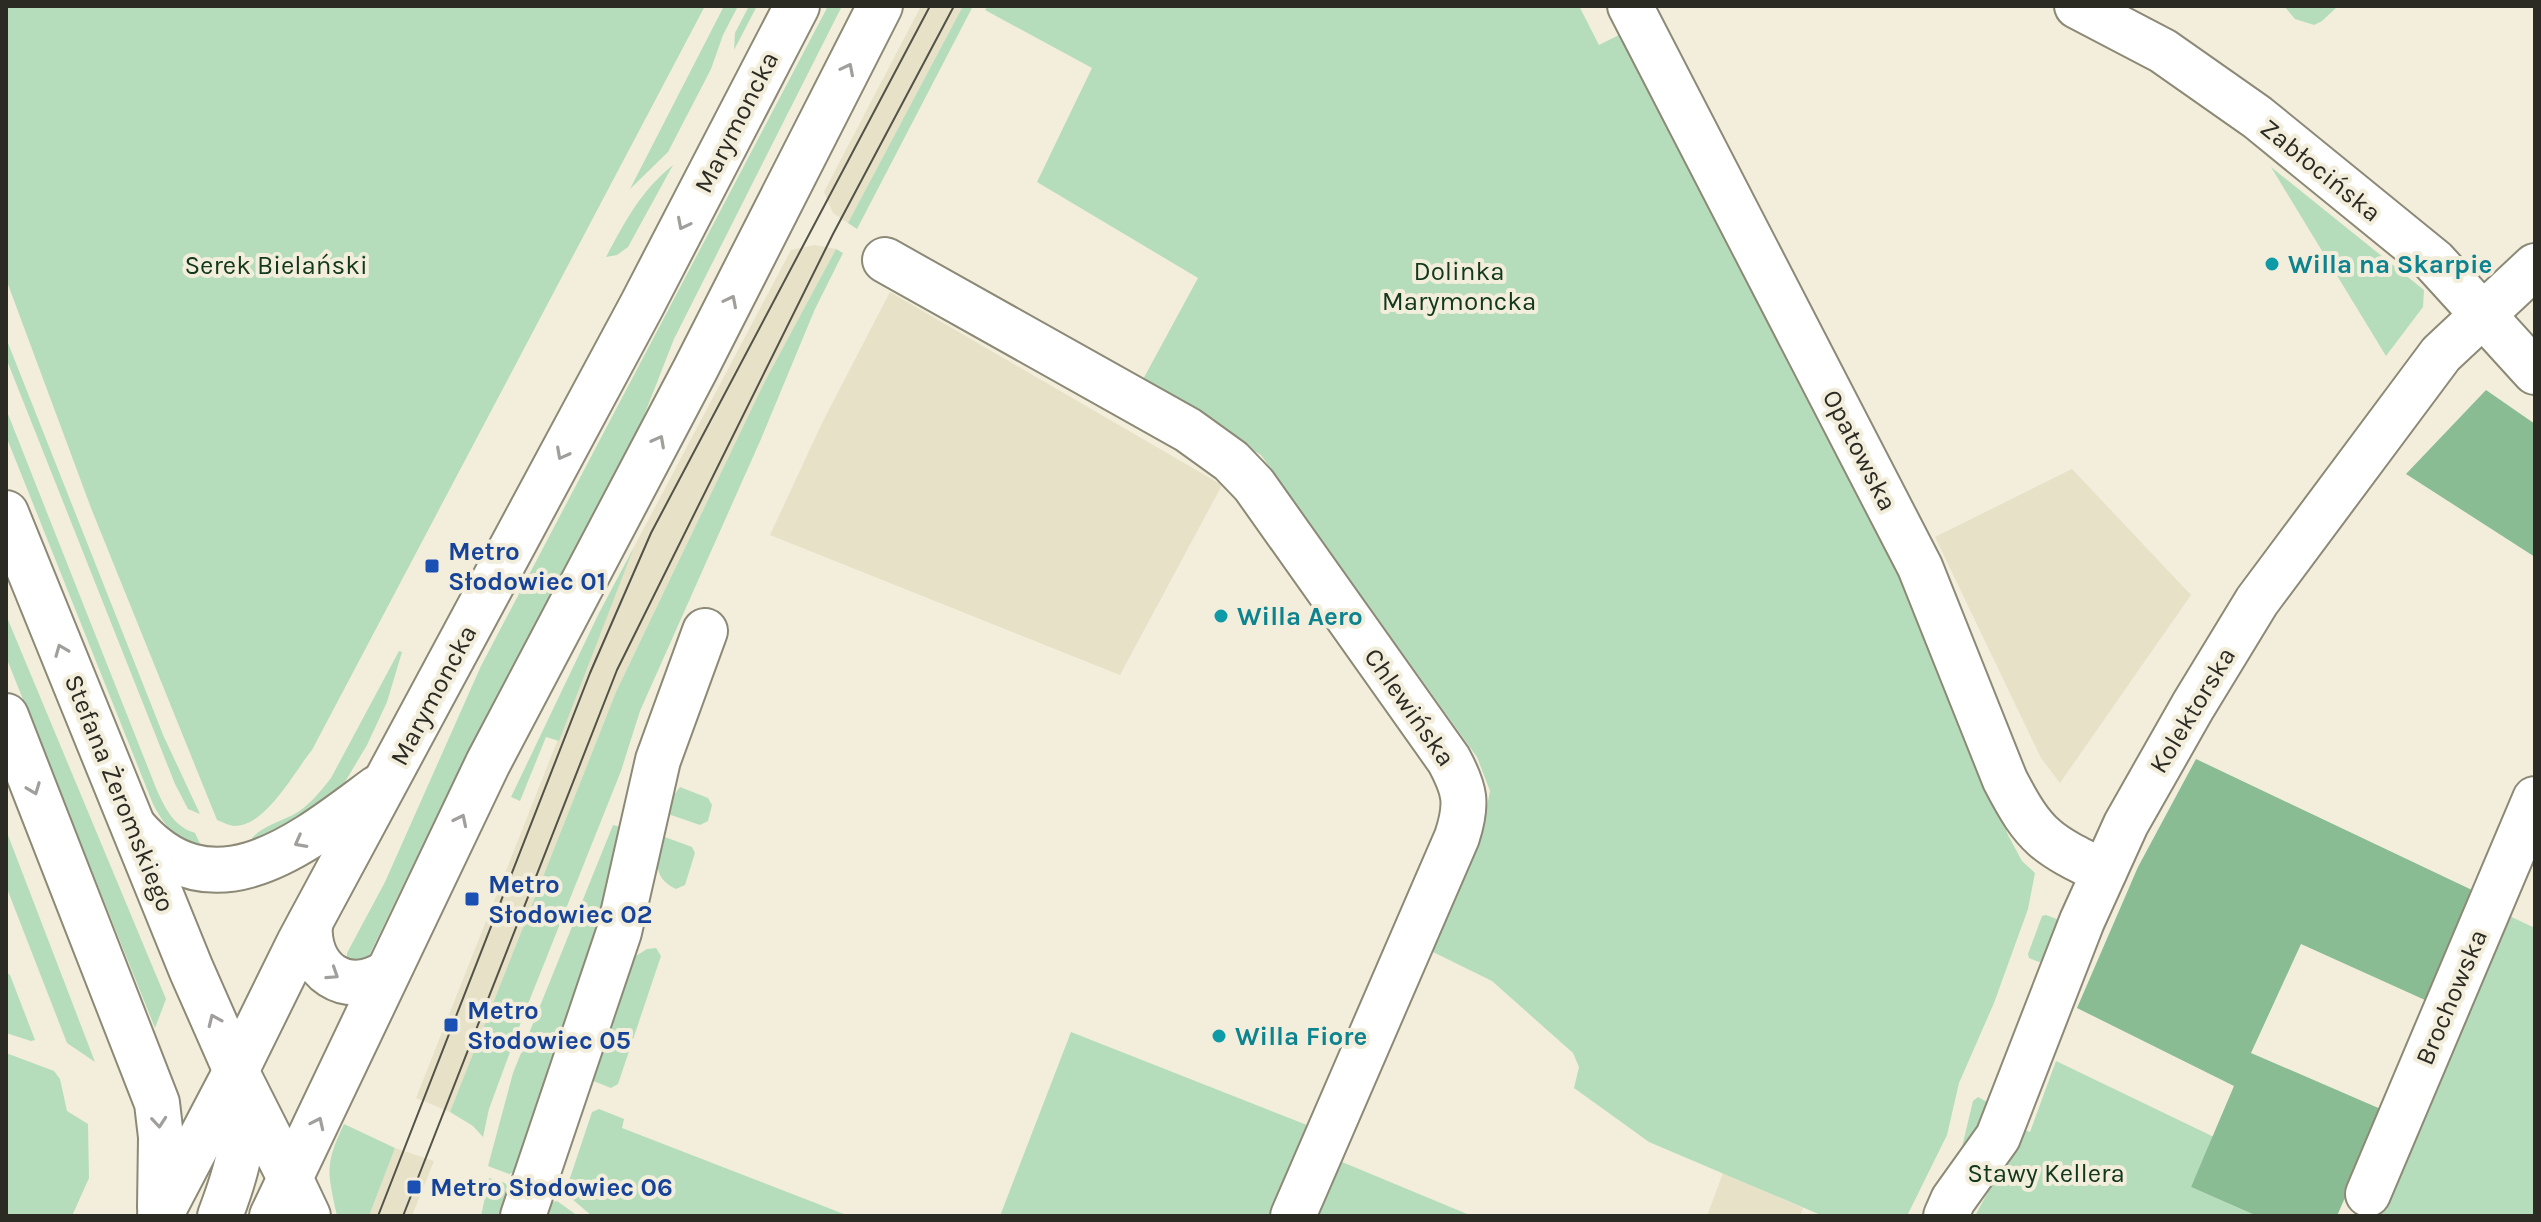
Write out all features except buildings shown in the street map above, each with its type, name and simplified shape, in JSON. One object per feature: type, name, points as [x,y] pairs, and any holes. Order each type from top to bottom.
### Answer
[{"type":"street","name":"Marymoncka","points":[[160,1215],[310,923],[627,333],[797,6]]},
{"type":"street","points":[[291,1204],[388,972],[488,763],[688,384],[880,6]]},
{"type":"street","name":"Opatowska","points":[[1630,6],[1920,567],[2005,780],[2022,813],[2040,836],[2059,851],[2104,872]]},
{"type":"street","name":"Zabłocińska","points":[[2077,6],[2163,51],[2257,117],[2434,261],[2535,372]]},
{"type":"street","name":"Chlewińska","points":[[885,260],[1188,430],[1231,461],[1254,485],[1458,777],[1465,795],[1457,837],[1293,1216]]},
{"type":"street","name":"Kolektorska","points":[[1946,1216],[1953,1200],[1998,1137],[2053,992],[2104,872],[2140,799],[2257,601],[2453,340],[2535,266]]},
{"type":"street","name":"Stefana Żeromskiego","points":[[6,513],[236,1071]]},
{"type":"street","points":[[523,1216],[619,932],[658,760],[705,631]]},
{"type":"street","points":[[6,716],[157,1103],[161,1137],[160,1215]]},
{"type":"street","points":[[133,826],[146,841],[174,860],[210,870],[241,868],[266,860],[311,836],[386,781]]},
{"type":"street","name":"Brochowska","points":[[2368,1194],[2535,799]]},
{"type":"street","points":[[310,923],[309,940],[314,956],[324,970],[338,979],[364,983],[388,972]]},
{"type":"street","points":[[236,1071],[291,1204]]},
{"type":"street","points":[[220,1216],[237,1169],[243,1134],[236,1071]]},
{"type":"shaded area","points":[[921,6],[963,6],[848,223],[833,213],[824,192]]},
{"type":"shaded area","points":[[814,245],[836,249],[764,383],[616,692],[450,1112],[416,1098],[634,547],[791,250]]},
{"type":"shaded area","points":[[890,292],[1222,485],[1120,675],[770,535],[823,421]]},
{"type":"shaded area","points":[[2072,469],[2191,595],[2060,783],[2041,758],[1935,537]]},
{"type":"shaded area","points":[[395,1148],[434,1161],[412,1216],[369,1216]]},
{"type":"shaded area","points":[[1723,1173],[1803,1208],[1800,1216],[1707,1216]]},
{"type":"green space","name":"Serek Bielański","points":[[6,6],[705,6],[312,750],[268,808],[246,824],[233,826],[217,820],[91,508],[6,279]]},
{"type":"green space","points":[[724,6],[738,6],[711,69],[668,152],[630,189]]},
{"type":"green space","points":[[749,6],[757,6],[734,50],[735,33]]},
{"type":"green space","points":[[828,6],[842,6],[674,339],[627,459],[457,774],[364,966],[347,964],[347,953],[385,882],[481,666]]},
{"type":"green space","points":[[963,6],[973,6],[857,229],[848,223]]},
{"type":"green space","name":"Dolinka Marymoncka","points":[[988,6],[1579,6],[1599,45],[1623,33],[1897,573],[1986,773],[2008,835],[2022,861],[2035,873],[2028,909],[1994,1003],[1959,1083],[1947,1135],[1907,1216],[1823,1216],[1649,1142],[1574,1088],[1579,1067],[1573,1053],[1492,981],[1431,951],[1480,843],[1490,791],[1477,757],[1261,455],[1141,383],[1198,278],[1037,182],[1092,68],[985,10]]},
{"type":"green space","points":[[2284,6],[2338,6],[2314,25],[2295,19]]},
{"type":"green space","points":[[673,165],[628,247],[617,255],[606,257],[643,196]]},
{"type":"green space","points":[[2271,167],[2424,290],[2423,307],[2386,356]]},
{"type":"green space","points":[[836,249],[843,253],[815,309],[640,711],[621,771],[524,1014],[489,1109],[483,1137],[473,1126],[450,1112],[616,692],[764,383]]},
{"type":"green space","points":[[6,338],[164,737],[200,814],[188,809],[175,784],[6,358]]},
{"type":"green space","points":[[2486,390],[2535,424],[2535,557],[2406,474]]},
{"type":"green space","points":[[6,409],[156,788],[171,815],[181,826],[195,833],[204,852],[174,833],[153,804],[6,436]]},
{"type":"green space","points":[[634,547],[559,741],[546,737],[520,801],[511,797],[599,613]]},
{"type":"green space","points":[[6,615],[166,999],[155,1028],[6,657]]},
{"type":"green space","points":[[399,651],[402,652],[387,702],[367,745],[339,792],[253,848],[252,838],[256,834],[304,807],[331,778]]},
{"type":"green space","points":[[2196,759],[2472,890],[2425,1000],[2301,944],[2251,1053],[2383,1110],[2337,1216],[2257,1216],[2191,1187],[2234,1086],[2077,1008],[2138,867]]},
{"type":"green space","points":[[680,787],[708,798],[712,805],[708,821],[700,825],[668,814],[671,799]]},
{"type":"green space","points":[[613,825],[624,828],[600,932],[521,1170],[509,1174],[488,1166],[513,1073]]},
{"type":"green space","points":[[6,830],[95,1062],[67,1043],[6,886]]},
{"type":"green space","points":[[662,836],[692,847],[695,853],[685,885],[676,889],[659,873]]},
{"type":"green space","points":[[2503,913],[2535,928],[2535,1216],[2380,1216]]},
{"type":"green space","points":[[2042,916],[2062,921],[2046,960],[2039,962],[2029,958],[2028,954]]},
{"type":"green space","points":[[656,948],[661,956],[618,1084],[611,1088],[591,1080],[631,959],[647,949]]},
{"type":"green space","points":[[6,972],[10,975],[35,1040],[6,1033]]},
{"type":"green space","points":[[1071,1032],[1307,1125],[1269,1216],[1000,1216]]},
{"type":"green space","points":[[6,1053],[54,1071],[60,1079],[67,1111],[88,1124],[89,1178],[72,1216],[6,1216]]},
{"type":"green space","name":"Stawy Kellera","points":[[2056,1061],[2214,1137],[2191,1187],[2257,1216],[1975,1216],[2022,1129],[2030,1132]]},
{"type":"green space","points":[[1978,1097],[1990,1108],[1966,1150],[1962,1147],[1973,1101]]},
{"type":"green space","points":[[599,1109],[624,1119],[622,1128],[849,1216],[592,1216],[565,1193],[592,1112]]},
{"type":"green space","points":[[344,1124],[395,1148],[369,1216],[337,1216],[330,1169],[333,1150]]},
{"type":"green space","points":[[1342,1162],[1472,1216],[1319,1216]]},
{"type":"green space","points":[[489,1178],[505,1183],[513,1192],[505,1216],[481,1216]]},
{"type":"green space","points":[[557,1201],[578,1216],[543,1216],[546,1204]]},
{"type":"tram line","points":[[378,1216],[590,673],[651,533],[930,6]]},
{"type":"tram line","points":[[403,1216],[617,670],[833,234],[954,6]]},
{"type":"place","name":"Willa na Skarpie","points":[[2272,264]]},
{"type":"place","name":"Metro Słodowiec 01","points":[[432,566]]},
{"type":"place","name":"Willa Aero","points":[[1221,616]]},
{"type":"place","name":"Metro Słodowiec 02","points":[[472,899]]},
{"type":"place","name":"Metro Słodowiec 05","points":[[451,1025]]},
{"type":"place","name":"Willa Fiore","points":[[1219,1036]]},
{"type":"place","name":"Metro Słodowiec 06","points":[[414,1187]]}]
